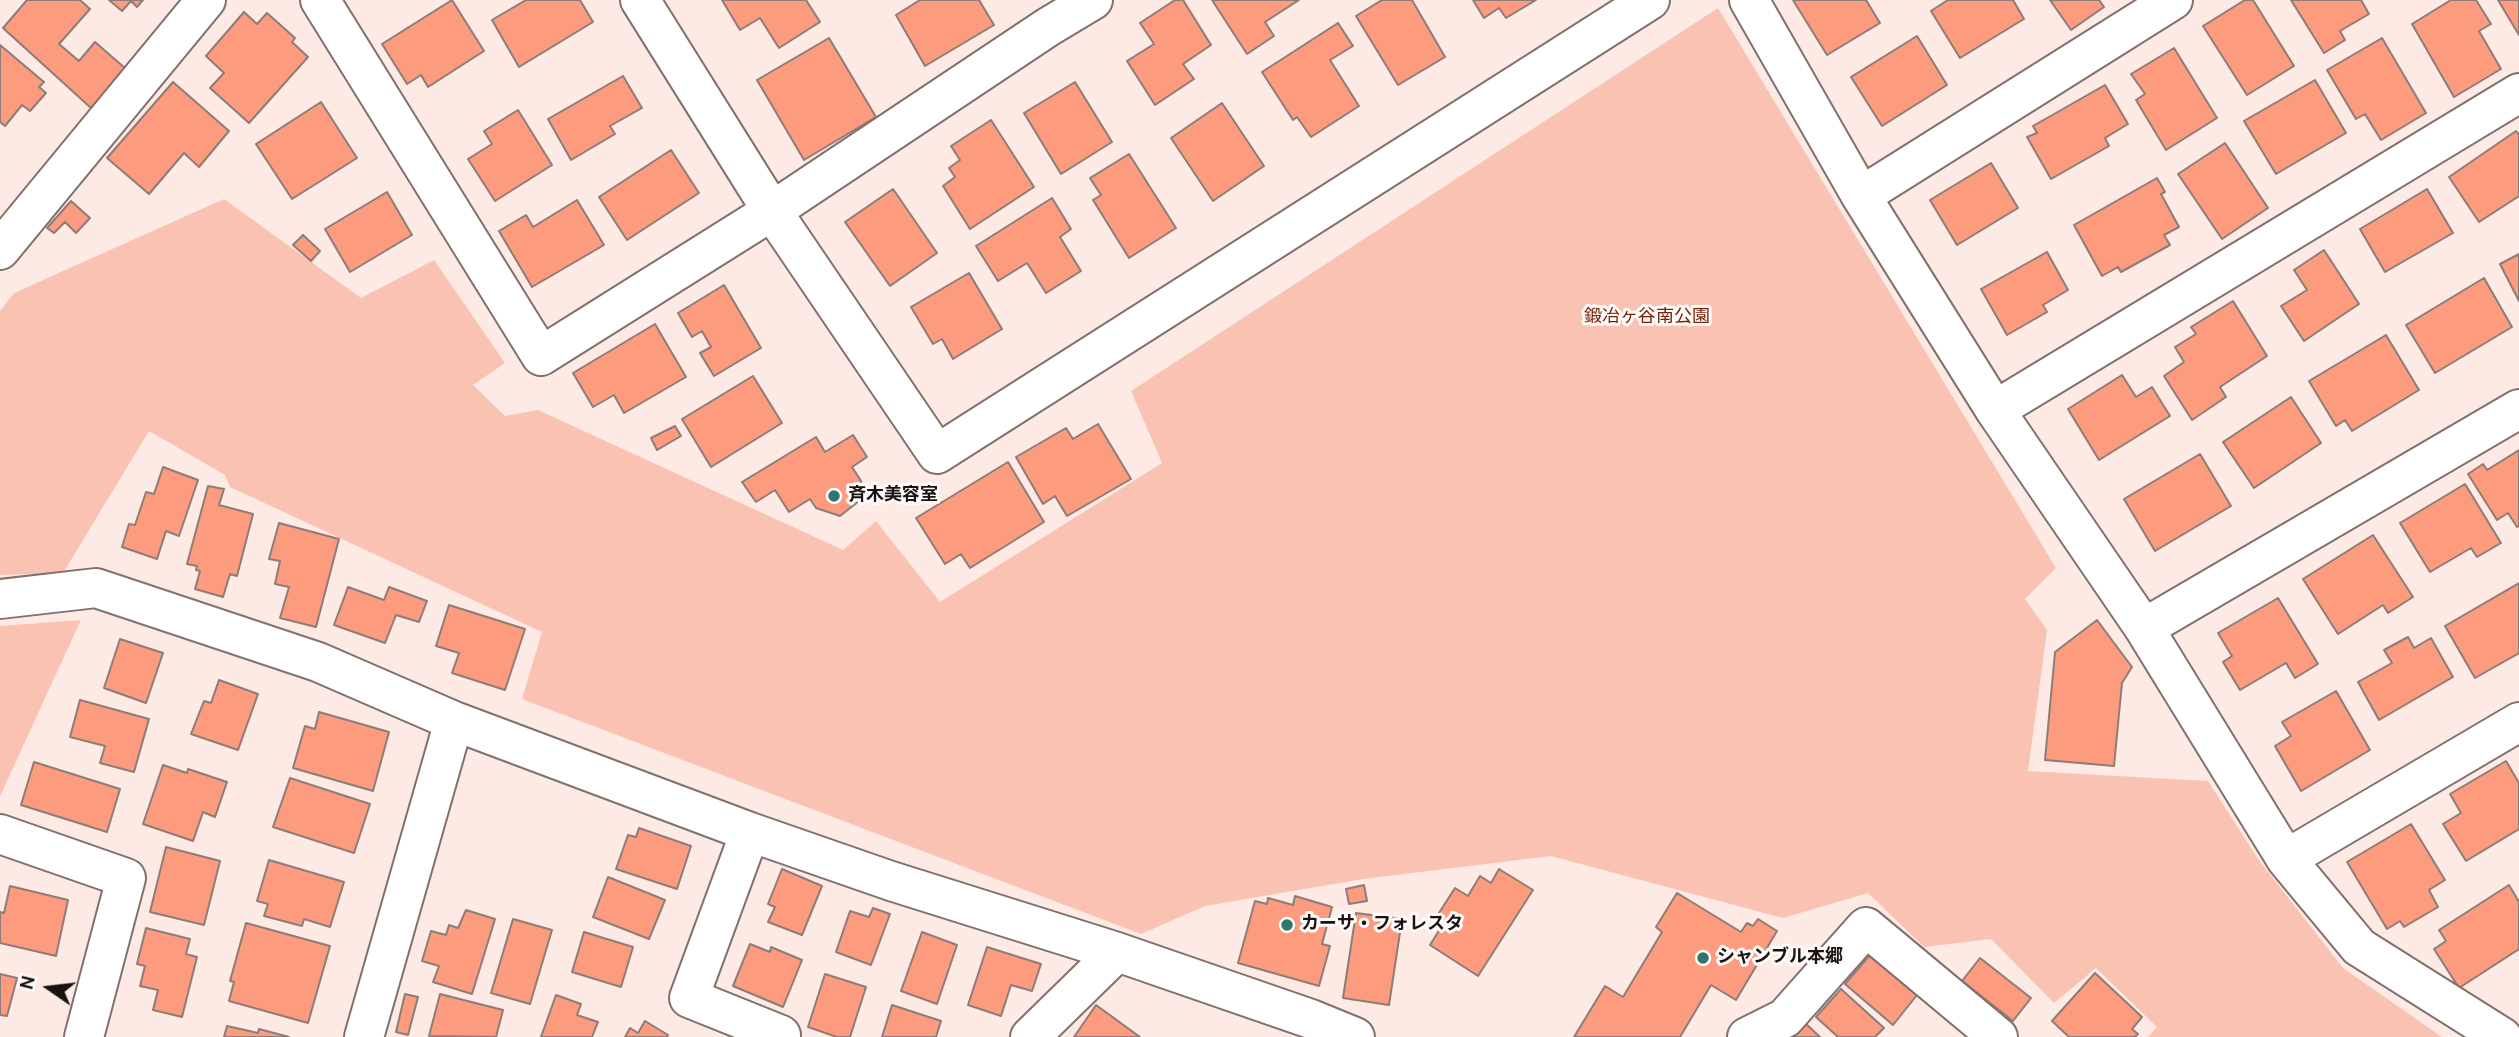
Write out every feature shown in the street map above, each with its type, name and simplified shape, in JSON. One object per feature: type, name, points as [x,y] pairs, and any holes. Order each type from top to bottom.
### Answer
[{"type":"street","points":[[0,250],[206,0]]},
{"type":"street","points":[[320,0],[541,356],[772,211],[1040,14],[1093,0]]},
{"type":"street","points":[[640,0],[772,211],[937,454],[1650,0]]},
{"type":"street","points":[[1749,0],[1861,196],[1995,410],[2144,628],[2287,859],[2359,947],[2506,1032]]},
{"type":"street","points":[[1861,196],[2173,0]]},
{"type":"street","points":[[1995,410],[2519,93]]},
{"type":"street","points":[[2144,628],[2519,409]]},
{"type":"street","points":[[0,599],[96,588],[318,662],[454,721],[750,832],[891,881],[1118,952],[1355,1037]]},
{"type":"street","points":[[364,1037],[454,721]]},
{"type":"street","points":[[2287,859],[2519,722]]},
{"type":"street","points":[[750,832],[689,998],[743,1029],[781,1035]]},
{"type":"street","points":[[0,834],[126,878],[84,1037]]},
{"type":"street","points":[[1747,1037],[1785,1017],[1866,927],[1998,1037]]},
{"type":"street","points":[[1030,1037],[1118,952]]},
{"type":"green space","name":"鍛冶ヶ谷南公園","points":[[1718,8],[2056,568],[2025,599],[2047,630],[2028,771],[2208,781],[2258,859],[2343,968],[2442,1037],[2148,1037],[2157,1027],[2096,968],[2054,1003],[1991,939],[1924,947],[1868,893],[1783,918],[1551,856],[1363,879],[1205,906],[1141,934],[522,699],[542,632],[230,487],[225,475],[149,431],[63,573],[0,575],[0,311],[14,293],[224,199],[361,298],[434,260],[505,363],[473,385],[505,416],[538,410],[843,550],[876,521],[940,602],[1162,463],[1131,391]]},
{"type":"green space","points":[[81,620],[0,796],[0,626]]},
{"type":"building","points":[[27,0],[80,0],[90,9],[59,44],[79,61],[95,42],[126,69],[91,108],[3,28]]},
{"type":"building","points":[[109,0],[143,0],[137,7],[131,1],[122,11]]},
{"type":"building","points":[[452,0],[484,51],[428,87],[421,75],[407,84],[382,44]]},
{"type":"building","points":[[526,0],[580,0],[593,22],[519,67],[492,20]]},
{"type":"building","points":[[722,0],[806,0],[820,22],[779,48],[760,18],[740,30]]},
{"type":"building","points":[[920,0],[979,0],[994,25],[925,66],[896,15]]},
{"type":"building","points":[[1175,0],[1183,0],[1211,45],[1183,64],[1194,79],[1155,105],[1127,61],[1154,44],[1140,23]]},
{"type":"building","points":[[1212,0],[1299,0],[1265,22],[1274,36],[1247,54]]},
{"type":"building","points":[[1382,0],[1412,0],[1445,57],[1398,85],[1356,16]]},
{"type":"building","points":[[1473,0],[1536,0],[1506,18],[1499,8],[1484,18]]},
{"type":"building","points":[[1793,0],[1866,0],[1880,23],[1827,55]]},
{"type":"building","points":[[1948,0],[2013,0],[2024,19],[1960,58],[1931,11]]},
{"type":"building","points":[[2050,0],[2099,0],[2104,7],[2071,30]]},
{"type":"building","points":[[2245,0],[2253,0],[2294,66],[2247,95],[2203,26]]},
{"type":"building","points":[[2291,0],[2361,0],[2369,14],[2340,31],[2345,40],[2324,53]]},
{"type":"building","points":[[2451,0],[2476,0],[2491,24],[2479,31],[2501,69],[2454,97],[2412,24]]},
{"type":"building","points":[[2498,0],[2519,0],[2519,35]]},
{"type":"building","points":[[244,12],[257,24],[267,13],[295,38],[292,42],[308,57],[249,123],[210,88],[224,73],[206,56]]},
{"type":"building","points":[[1338,23],[1353,46],[1330,60],[1359,106],[1311,137],[1297,117],[1293,120],[1262,72]]},
{"type":"building","points":[[1917,36],[1947,85],[1882,126],[1851,77]]},
{"type":"building","points":[[829,38],[876,117],[804,160],[757,80]]},
{"type":"building","points":[[2382,38],[2426,113],[2381,140],[2365,114],[2356,119],[2327,70]]},
{"type":"building","points":[[0,45],[44,82],[39,87],[46,93],[30,111],[22,105],[5,126],[0,122]]},
{"type":"building","points":[[2174,48],[2217,118],[2166,150],[2136,100],[2145,94],[2131,74]]},
{"type":"building","points":[[623,76],[642,108],[610,126],[615,134],[571,160],[548,119]]},
{"type":"building","points":[[2315,80],[2346,133],[2276,174],[2244,121]]},
{"type":"building","points":[[173,82],[229,131],[199,167],[184,153],[149,194],[107,158]]},
{"type":"building","points":[[1075,82],[1112,142],[1061,174],[1024,113]]},
{"type":"building","points":[[2105,85],[2128,124],[2105,138],[2109,146],[2051,179],[2027,137],[2037,133],[2033,126]]},
{"type":"building","points":[[321,102],[357,158],[292,199],[256,144]]},
{"type":"building","points":[[1222,103],[1264,166],[1213,201],[1171,138]]},
{"type":"building","points":[[518,110],[552,165],[495,201],[468,159],[492,144],[484,131]]},
{"type":"building","points":[[991,120],[1034,187],[970,229],[943,186],[955,177],[949,168],[960,160],[951,146]]},
{"type":"building","points":[[2516,131],[2519,135],[2519,196],[2479,222],[2449,177]]},
{"type":"building","points":[[2225,143],[2268,208],[2222,239],[2178,174]]},
{"type":"building","points":[[671,150],[699,193],[627,240],[599,197]]},
{"type":"building","points":[[1129,154],[1176,228],[1129,258],[1093,200],[1101,195],[1090,178]]},
{"type":"building","points":[[1991,163],[2018,208],[1957,245],[1930,200]]},
{"type":"building","points":[[2157,178],[2165,192],[2161,194],[2179,227],[2164,235],[2170,245],[2121,272],[2118,267],[2102,276],[2074,225]]},
{"type":"building","points":[[893,189],[937,253],[890,286],[845,222]]},
{"type":"building","points":[[2427,189],[2453,233],[2385,272],[2360,229]]},
{"type":"building","points":[[387,192],[412,235],[350,272],[325,229]]},
{"type":"building","points":[[1052,198],[1071,229],[1060,237],[1081,271],[1046,293],[1027,263],[998,281],[976,246]]},
{"type":"building","points":[[577,200],[604,245],[532,287],[499,231],[526,215],[533,227]]},
{"type":"building","points":[[71,201],[90,218],[76,233],[65,222],[54,233],[47,228]]},
{"type":"building","points":[[303,235],[320,251],[311,261],[293,245]]},
{"type":"building","points":[[2324,250],[2359,304],[2304,341],[2281,306],[2307,290],[2294,270]]},
{"type":"building","points":[[2047,252],[2068,290],[2043,305],[2047,312],[2007,335],[1981,289]]},
{"type":"building","points":[[2519,254],[2519,301],[2500,264]]},
{"type":"building","points":[[969,273],[1002,329],[953,359],[942,339],[933,344],[911,307]]},
{"type":"building","points":[[2484,278],[2512,327],[2435,373],[2406,325]]},
{"type":"building","points":[[724,285],[761,348],[714,376],[700,353],[711,347],[702,331],[692,337],[678,313]]},
{"type":"building","points":[[2233,301],[2267,356],[2220,387],[2226,397],[2192,420],[2164,376],[2184,362],[2175,347],[2196,334],[2191,327]]},
{"type":"building","points":[[655,324],[686,377],[624,413],[614,395],[593,407],[573,373]]},
{"type":"building","points":[[2386,335],[2419,390],[2352,431],[2345,420],[2336,426],[2309,381]]},
{"type":"building","points":[[2122,375],[2136,397],[2152,387],[2170,416],[2099,460],[2068,409]]},
{"type":"building","points":[[753,376],[782,423],[711,467],[682,419]]},
{"type":"building","points":[[2291,397],[2321,443],[2254,488],[2223,442]]},
{"type":"building","points":[[1098,424],[1131,479],[1067,516],[1055,496],[1043,504],[1016,457],[1066,428],[1073,439]]},
{"type":"building","points":[[675,426],[681,436],[657,450],[651,438]]},
{"type":"building","points":[[853,435],[867,457],[852,467],[861,481],[859,501],[840,516],[816,508],[810,499],[789,512],[775,490],[756,502],[742,482],[816,437],[825,452]]},
{"type":"building","points":[[2519,450],[2517,527],[2508,513],[2497,520],[2468,474],[2483,464],[2487,470]]},
{"type":"building","points":[[2200,454],[2231,506],[2155,551],[2124,499]]},
{"type":"building","points":[[1008,462],[1044,522],[970,568],[961,554],[945,564],[916,518]]},
{"type":"building","points":[[163,467],[198,480],[179,536],[166,531],[157,559],[122,547],[129,524],[135,525],[146,492],[154,494]]},
{"type":"building","points":[[2465,484],[2501,543],[2477,557],[2471,548],[2430,572],[2400,523]]},
{"type":"building","points":[[208,486],[224,489],[219,505],[253,514],[237,576],[230,574],[223,597],[195,589],[200,571],[196,570],[197,566],[187,564]]},
{"type":"building","points":[[279,523],[339,539],[316,627],[280,618],[289,587],[275,584],[280,561],[269,559]]},
{"type":"building","points":[[2373,535],[2413,597],[2388,613],[2383,605],[2338,634],[2303,579]]},
{"type":"building","points":[[2519,583],[2519,653],[2475,678],[2445,626]]},
{"type":"building","points":[[348,587],[384,600],[389,587],[427,601],[419,622],[396,615],[385,643],[334,625]]},
{"type":"building","points":[[2278,598],[2318,664],[2295,678],[2286,663],[2240,690],[2223,662],[2232,656],[2218,633]]},
{"type":"building","points":[[449,605],[525,629],[505,690],[452,673],[459,653],[436,646]]},
{"type":"building","points":[[2097,620],[2132,667],[2122,683],[2114,766],[2045,760],[2055,652]]},
{"type":"building","points":[[2408,637],[2414,648],[2431,638],[2453,677],[2379,720],[2358,682],[2392,663],[2384,650]]},
{"type":"building","points":[[120,639],[163,653],[146,703],[104,688]]},
{"type":"building","points":[[219,680],[258,694],[238,750],[191,734],[204,701],[211,703]]},
{"type":"building","points":[[2336,691],[2370,750],[2301,791],[2275,746],[2291,736],[2282,722]]},
{"type":"building","points":[[80,700],[149,719],[134,772],[100,763],[105,746],[70,737]]},
{"type":"building","points":[[319,712],[389,732],[373,791],[293,768],[305,726],[315,729]]},
{"type":"building","points":[[2506,761],[2519,783],[2519,829],[2466,861],[2443,824],[2461,813],[2450,794]]},
{"type":"building","points":[[34,762],[120,789],[107,832],[21,805]]},
{"type":"building","points":[[163,765],[187,773],[188,769],[227,782],[215,817],[203,812],[193,841],[143,824]]},
{"type":"building","points":[[290,778],[370,804],[354,853],[273,827]]},
{"type":"building","points":[[2411,824],[2445,880],[2429,890],[2438,907],[2404,927],[2400,921],[2387,929],[2347,862]]},
{"type":"building","points":[[639,828],[691,846],[677,889],[616,869],[628,835],[636,837]]},
{"type":"building","points":[[166,847],[220,861],[204,925],[150,912]]},
{"type":"building","points":[[269,860],[344,882],[330,927],[304,919],[302,926],[264,916],[268,904],[257,901]]},
{"type":"building","points":[[782,869],[822,886],[802,935],[768,922],[775,907],[768,904]]},
{"type":"building","points":[[1499,869],[1533,890],[1478,976],[1430,945],[1445,921],[1437,916],[1455,888],[1468,896],[1480,876],[1491,883]]},
{"type":"building","points":[[608,877],[665,900],[649,939],[593,917]]},
{"type":"building","points":[[1364,885],[1367,901],[1349,904],[1346,889]]},
{"type":"building","points":[[2509,885],[2519,902],[2519,949],[2459,988],[2434,949],[2446,941],[2439,930]]},
{"type":"building","points":[[10,886],[68,900],[56,956],[0,943],[0,912],[4,913]]},
{"type":"building","name":"シャンブル本郷","points":[[1677,893],[1741,932],[1747,923],[1753,926],[1758,919],[1777,931],[1736,1000],[1711,985],[1680,1037],[1574,1037],[1605,986],[1623,997],[1662,932],[1656,927]]},
{"type":"building","name":"カーサ・フォレスタ","points":[[1295,896],[1332,907],[1322,944],[1330,946],[1319,986],[1238,963],[1255,901],[1267,904],[1268,898],[1293,905]]},
{"type":"building","points":[[873,908],[890,914],[871,965],[836,952],[850,911],[869,917]]},
{"type":"building","points":[[466,910],[495,919],[472,994],[433,982],[439,966],[422,961],[431,931],[446,935],[449,925],[458,928]]},
{"type":"building","points":[[1356,913],[1402,919],[1389,1005],[1343,998]]},
{"type":"building","points":[[513,919],[552,930],[530,1004],[491,993]]},
{"type":"building","points":[[246,923],[330,946],[308,1023],[229,1001],[234,982],[230,981]]},
{"type":"building","points":[[146,928],[190,939],[186,954],[197,957],[182,1017],[153,1010],[158,990],[140,986],[145,966],[137,964]]},
{"type":"building","points":[[584,932],[633,947],[621,987],[572,972]]},
{"type":"building","points":[[922,932],[957,945],[937,1004],[901,991]]},
{"type":"building","points":[[750,944],[770,952],[771,947],[802,960],[783,1007],[733,986]]},
{"type":"building","points":[[987,947],[1041,964],[1032,991],[1011,985],[1001,1016],[968,1005]]},
{"type":"building","points":[[1870,955],[1917,995],[1893,1025],[1845,984]]},
{"type":"building","points":[[1980,958],[2031,998],[2013,1021],[1962,981]]},
{"type":"building","points":[[2095,973],[2142,1017],[2132,1029],[2138,1034],[2135,1037],[2069,1037],[2052,1021]]},
{"type":"building","points":[[0,974],[17,978],[7,1016],[0,1015]]},
{"type":"building","points":[[825,974],[866,987],[850,1037],[837,1037],[808,1027]]},
{"type":"building","points":[[1841,989],[1884,1028],[1875,1037],[1838,1037],[1816,1017]]},
{"type":"building","points":[[405,994],[418,997],[408,1035],[396,1032]]},
{"type":"building","points":[[440,994],[503,1010],[496,1037],[429,1036]]},
{"type":"building","points":[[556,995],[581,1004],[577,1015],[598,1022],[592,1037],[541,1037]]},
{"type":"building","points":[[892,1005],[941,1021],[936,1037],[882,1037]]},
{"type":"building","points":[[1096,1005],[1140,1037],[1074,1037]]},
{"type":"building","points":[[645,1021],[668,1035],[667,1037],[625,1037],[630,1028],[638,1033]]},
{"type":"building","points":[[1805,1023],[1820,1037],[1792,1037]]},
{"type":"building","points":[[227,1026],[258,1033],[259,1029],[289,1037],[224,1037]]},
{"type":"place","name":"斉木美容室","points":[[834,496]]},
{"type":"place","name":"カーサ・フォレスタ","points":[[1287,925]]},
{"type":"place","name":"シャンブル本郷","points":[[1703,958]]}]
